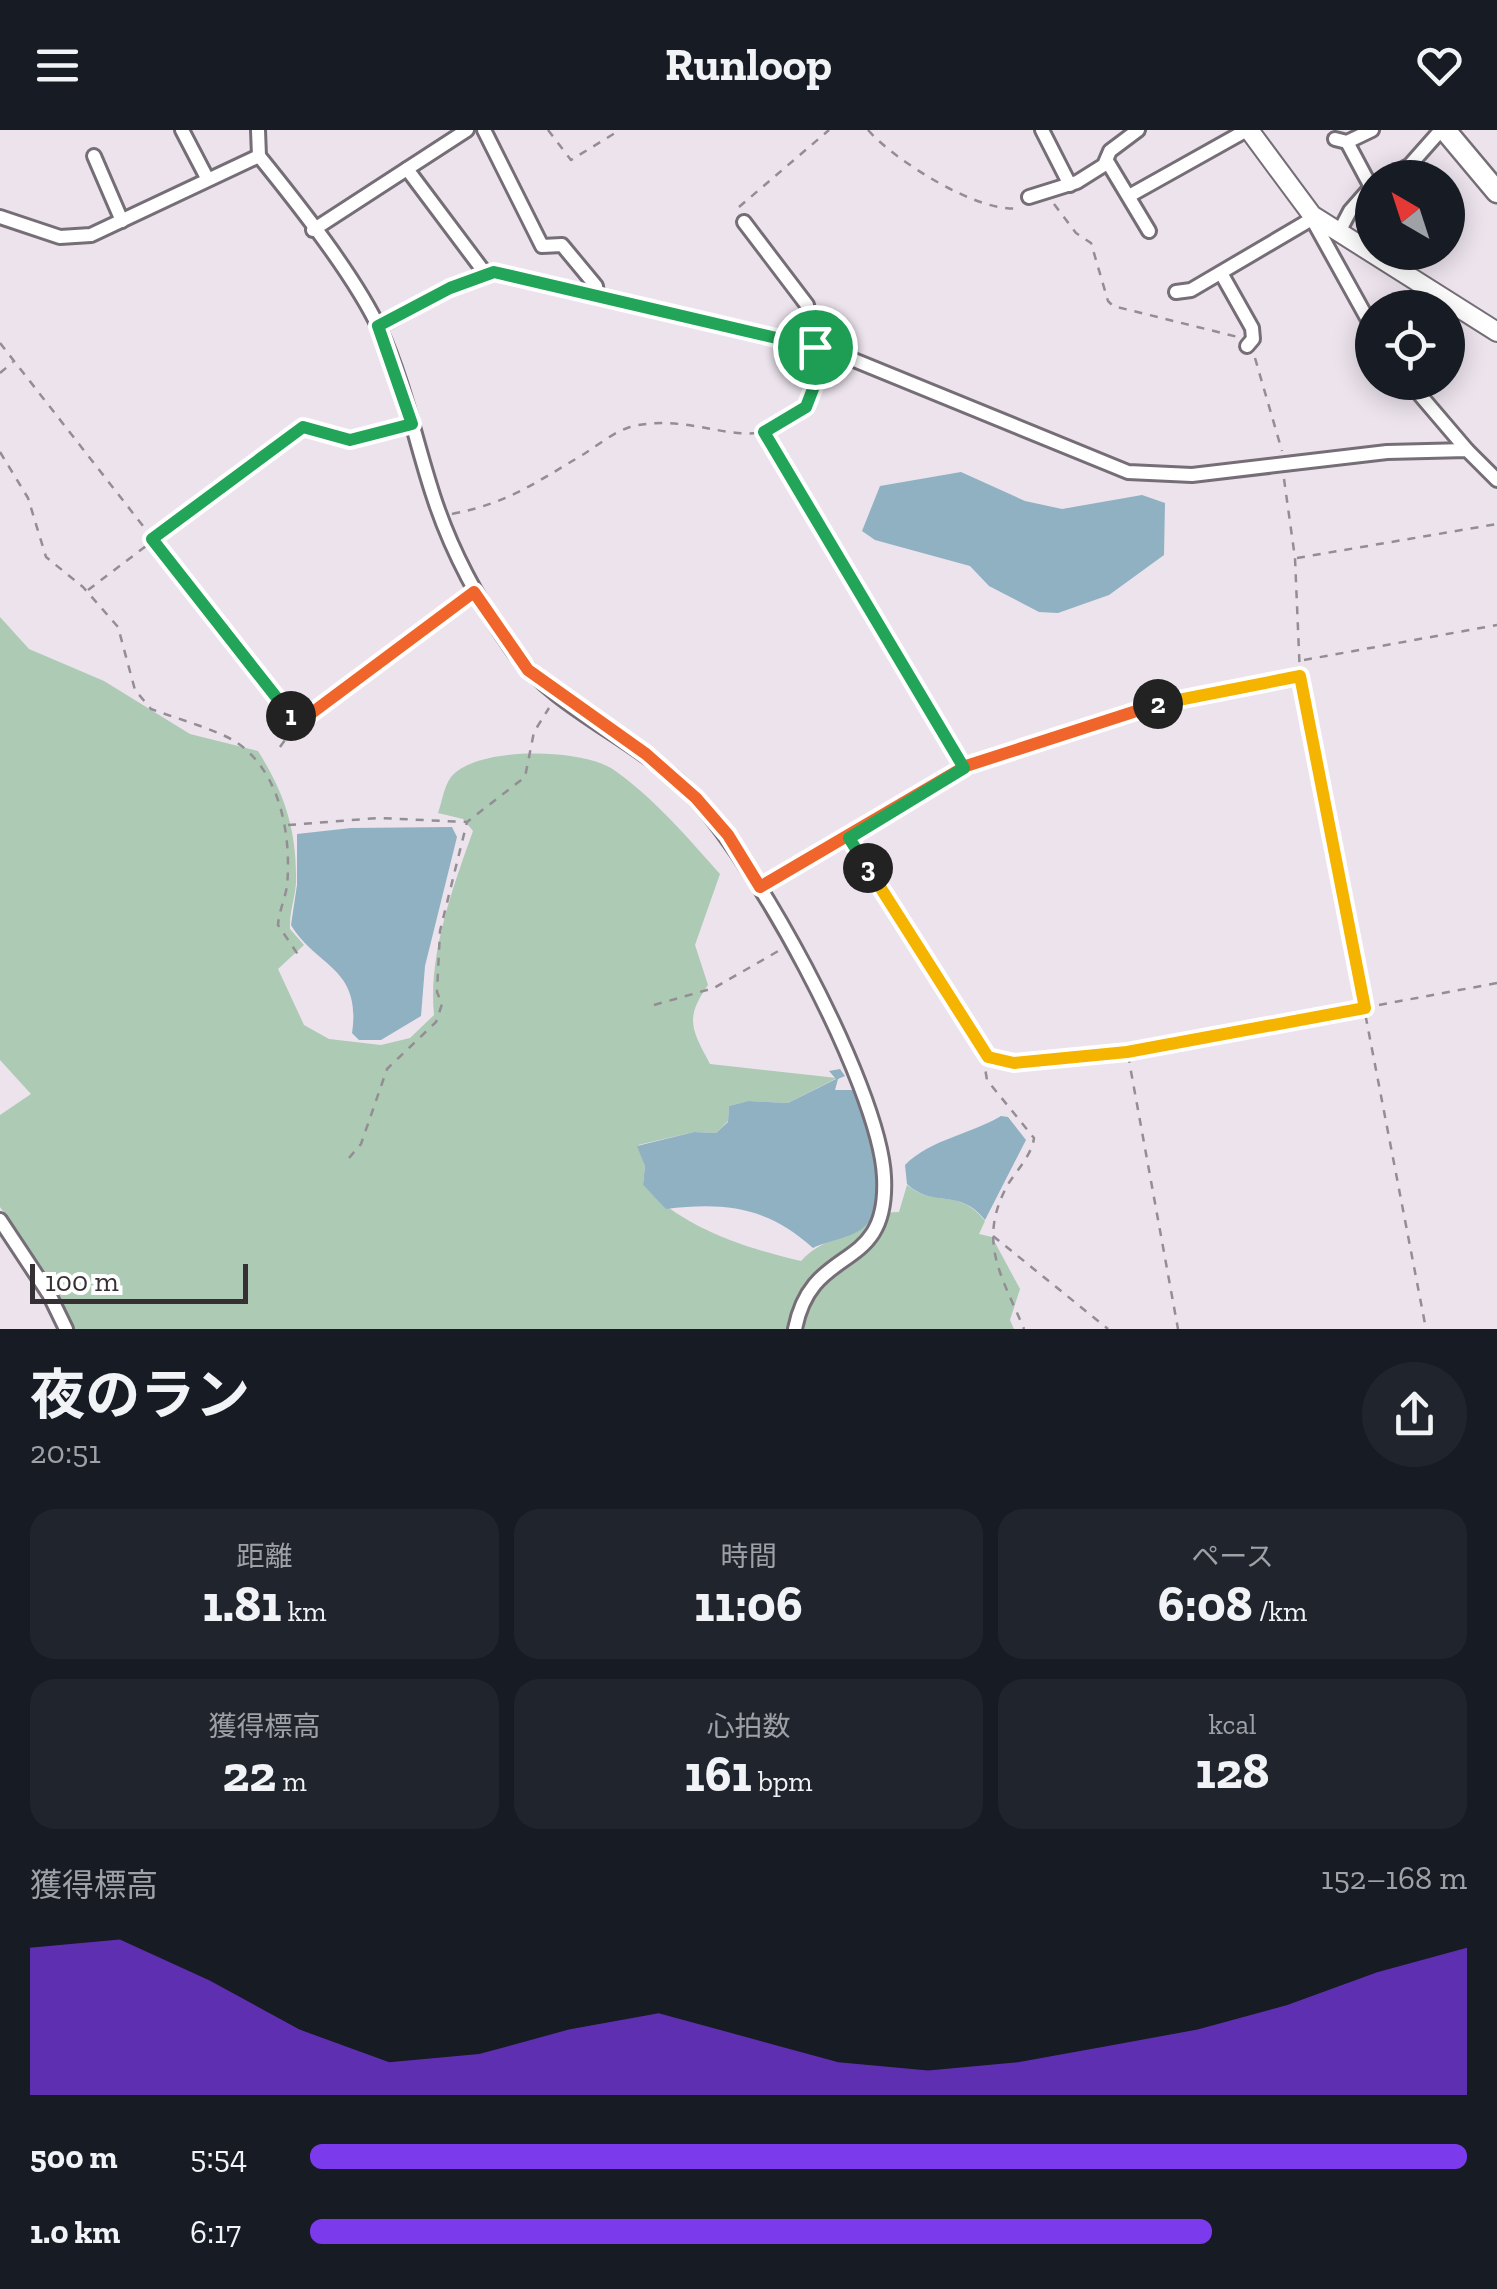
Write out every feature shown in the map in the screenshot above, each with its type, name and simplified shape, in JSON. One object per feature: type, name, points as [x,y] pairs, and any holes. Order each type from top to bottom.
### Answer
[{"type":"main road","points":[[1443,130],[1497,192]]},
{"type":"street","points":[[182,130],[207,178]]},
{"type":"street","points":[[258,130],[259,156],[378,326],[441,516],[474,592],[528,670],[680,782],[728,835],[791,945],[856,1078],[880,1144],[884,1177],[878,1231],[814,1282],[800,1302],[795,1329]]},
{"type":"street","points":[[484,130],[542,246],[562,245],[597,293]]},
{"type":"street","points":[[1042,130],[1070,185]]},
{"type":"street","points":[[1031,202],[1070,185],[1107,162],[1110,151],[1138,130]]},
{"type":"street","points":[[1129,196],[1248,130],[1311,217],[1355,296]]},
{"type":"street","points":[[1355,161],[1341,140],[1372,130]]},
{"type":"street","points":[[1415,160],[1443,130]]},
{"type":"street","points":[[313,230],[460,132]]},
{"type":"street","points":[[94,156],[122,220]]},
{"type":"street","points":[[0,217],[73,238],[122,220],[259,156]]},
{"type":"street","points":[[1107,162],[1149,231]]},
{"type":"street","points":[[407,169],[485,272]]},
{"type":"street","points":[[1340,232],[1355,210]]},
{"type":"street","points":[[1311,217],[1497,332]]},
{"type":"street","points":[[1176,292],[1192,290],[1311,217]]},
{"type":"street","points":[[744,222],[808,306],[821,348]]},
{"type":"street","points":[[378,326],[485,272],[597,293],[821,348],[1128,472],[1192,474],[1387,452],[1467,450]]},
{"type":"street","points":[[1220,273],[1252,328],[1253,339],[1246,346]]},
{"type":"street","points":[[1424,400],[1497,480]]},
{"type":"street","points":[[0,1220],[49,1294],[66,1329]]},
{"type":"path","points":[[548,130],[571,160],[620,130]]},
{"type":"path","points":[[744,222],[738,210],[741,203],[829,130]]},
{"type":"path","points":[[868,130],[885,150],[967,195],[1012,210],[1031,202]]},
{"type":"path","points":[[1045,205],[1057,204],[1076,233],[1091,244],[1108,301],[1113,306],[1225,332],[1254,355],[1282,448],[1295,558],[1300,676],[1426,1329]]},
{"type":"path","points":[[0,344],[297,724]]},
{"type":"path","points":[[441,516],[511,498],[626,428],[764,432],[806,407],[821,348]]},
{"type":"path","points":[[0,372],[14,362]]},
{"type":"path","points":[[87,591],[303,427],[350,440],[412,424]]},
{"type":"path","points":[[764,432],[964,768]]},
{"type":"path","points":[[0,452],[28,498],[46,557],[87,591],[118,628],[135,690],[144,701],[151,709],[227,736],[250,754],[267,776],[286,825],[287,888],[278,924],[301,959]]},
{"type":"path","points":[[1295,558],[1497,524]]},
{"type":"path","points":[[280,746],[297,724],[474,592]]},
{"type":"path","points":[[1302,660],[1497,625]]},
{"type":"path","points":[[760,887],[964,768],[1156,704],[1300,676]]},
{"type":"path","points":[[350,1158],[361,1144],[387,1069],[436,1022],[442,1004],[437,992],[440,932],[467,822],[525,777],[534,732],[558,694]]},
{"type":"path","points":[[286,825],[378,818],[467,822]]},
{"type":"path","points":[[849,838],[988,1057],[1014,1063],[1127,1052],[1497,983]]},
{"type":"path","points":[[654,1005],[714,988],[791,945]]},
{"type":"path","points":[[1127,1052],[1178,1329]]},
{"type":"path","points":[[988,1057],[984,1062],[987,1080],[1034,1138],[993,1214],[990,1235],[999,1269],[1024,1329]]},
{"type":"path","points":[[990,1235],[1108,1329]]},
{"type":"green space","points":[[0,617],[29,649],[104,681],[190,734],[258,751],[282,798],[292,830],[296,883],[290,929],[304,945],[278,969],[304,1025],[329,1039],[381,1045],[410,1038],[434,1015],[438,945],[473,831],[463,819],[438,813],[451,777],[464,767],[505,755],[579,757],[614,770],[657,806],[720,874],[695,945],[708,985],[696,1007],[693,1024],[710,1064],[837,1078],[788,1103],[748,1101],[729,1106],[728,1121],[716,1133],[694,1132],[638,1145],[645,1166],[643,1185],[696,1225],[758,1250],[801,1261],[820,1246],[858,1229],[877,1213],[899,1212],[907,1185],[927,1196],[966,1204],[985,1221],[979,1234],[992,1237],[1020,1289],[1010,1320],[1014,1329],[74,1329],[51,1280],[0,1207],[0,1115],[31,1094],[0,1060]]},
{"type":"water","points":[[961,472],[1025,501],[1062,509],[1142,495],[1165,503],[1164,555],[1109,595],[1058,613],[1039,612],[989,586],[970,566],[875,540],[862,531],[880,486]]},
{"type":"water","points":[[452,827],[457,837],[425,966],[421,1016],[381,1040],[359,1040],[352,1033],[353,1011],[344,981],[291,925],[297,885],[297,834],[351,828]]},
{"type":"water","points":[[840,1069],[845,1076],[838,1079],[835,1090],[854,1090],[869,1120],[879,1159],[879,1198],[874,1214],[859,1231],[813,1248],[779,1224],[745,1210],[708,1206],[666,1209],[643,1185],[645,1166],[637,1146],[694,1132],[716,1133],[728,1122],[729,1106],[748,1101],[788,1103],[836,1079],[829,1071]]},
{"type":"water","points":[[1001,1116],[1008,1117],[1026,1140],[985,1220],[966,1204],[926,1196],[907,1184],[905,1165],[915,1156]]},
{"type":"route","points":[[815,347],[550,282],[483,273],[395,321],[378,326],[412,424],[350,440],[303,427],[152,539],[297,724],[474,592],[528,670],[646,754],[696,798],[728,835],[760,887],[849,838],[896,806],[938,781],[966,766],[1156,704],[1300,676],[1315,737],[1365,1008],[1127,1052],[1014,1063],[988,1057],[849,838],[964,768],[895,655],[764,432],[806,407],[828,350],[815,347]]}]
